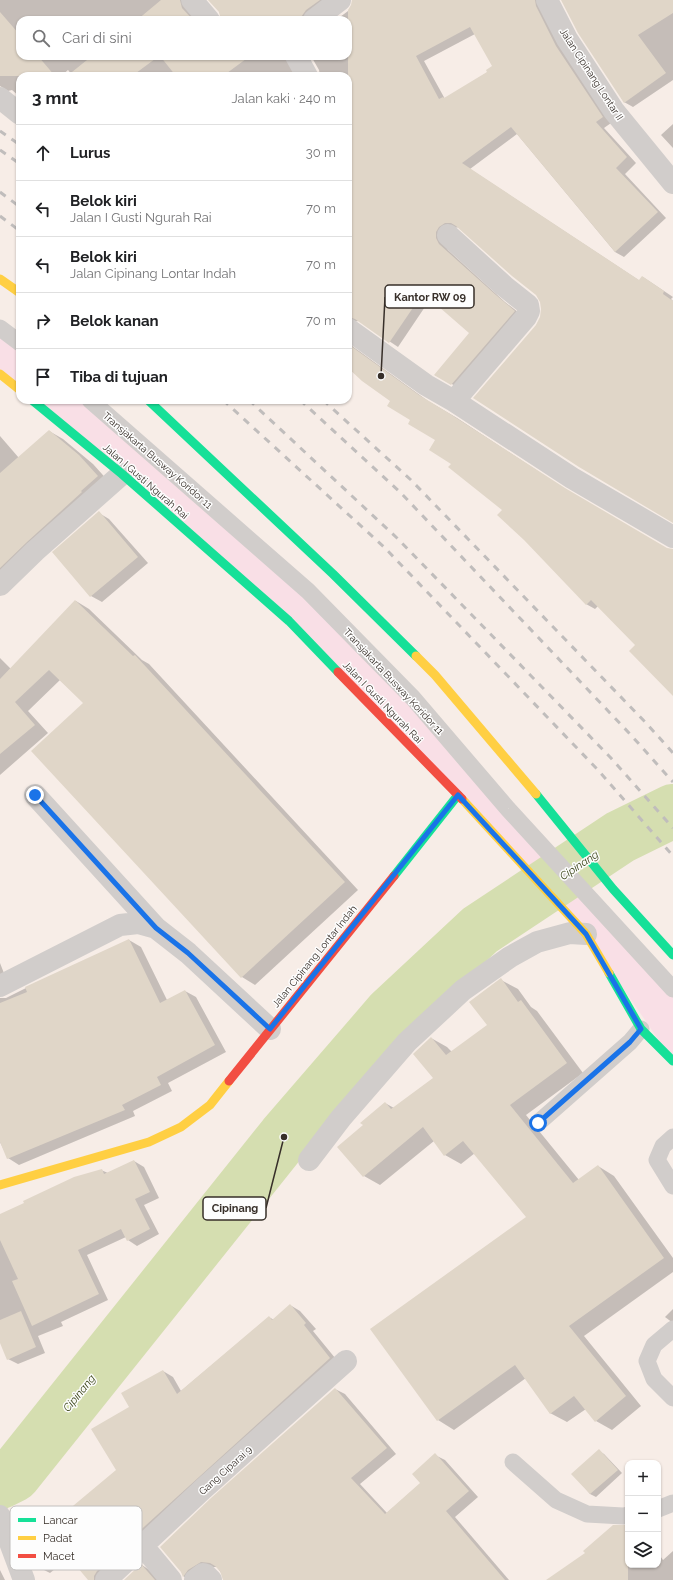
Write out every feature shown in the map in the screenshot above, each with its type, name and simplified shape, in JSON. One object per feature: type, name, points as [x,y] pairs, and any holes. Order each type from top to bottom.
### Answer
[{"type":"main road","points":[[0,279],[16,290]]},
{"type":"main road","points":[[0,374],[16,387]]},
{"type":"main road","name":"Jalan I Gusti Ngurah Rai","points":[[37,404],[122,474],[289,622],[458,795],[586,934],[641,1029],[673,1061]]},
{"type":"main road","points":[[152,404],[333,574],[435,675],[532,789],[613,888],[673,955]]},
{"type":"main road","name":"Jalan Cipinang Lontar Indah","points":[[0,1185],[149,1142],[181,1128],[210,1105],[458,795]]},
{"type":"street","points":[[192,0],[206,16]]},
{"type":"street","points":[[319,16],[340,0]]},
{"type":"street","name":"Jalan Cipinang Lontar II","points":[[546,0],[567,39],[614,111],[673,183]]},
{"type":"street","points":[[298,60],[305,72]]},
{"type":"street","points":[[0,98],[16,111]]},
{"type":"street","points":[[448,235],[504,286],[528,305],[530,311],[514,333],[454,401]]},
{"type":"street","points":[[352,332],[426,384],[572,478],[673,537]]},
{"type":"street","points":[[0,585],[35,551],[122,474]]},
{"type":"street","points":[[35,795],[156,928],[188,953],[270,1029]]},
{"type":"street","points":[[0,986],[120,926],[138,923],[156,928]]},
{"type":"street","points":[[309,1160],[341,1118],[407,1042],[463,990],[510,957],[537,942],[570,933],[586,934]]},
{"type":"street","name":"Gang Ciparai 9","points":[[142,1545],[346,1360]]},
{"type":"street","points":[[1,1519],[10,1543]]},
{"type":"street","points":[[142,1545],[171,1580]]},
{"type":"street","points":[[20,1570],[24,1580]]},
{"type":"street","name":"Gang Ciparai 9","points":[[106,1580],[116,1570]]},
{"type":"street","points":[[195,1580],[203,1574],[211,1580]]},
{"type":"lane","points":[[0,328],[16,340]]},
{"type":"lane","name":"Transjakarta Busway Koridor 11","points":[[95,404],[308,591],[413,698],[508,808],[673,989]]},
{"type":"lane","points":[[538,1123],[630,1042],[641,1029]]},
{"type":"lane","points":[[673,1138],[663,1146],[657,1160],[673,1186]]},
{"type":"lane","points":[[673,1329],[654,1345],[647,1361],[654,1379],[673,1398]]},
{"type":"lane","points":[[513,1462],[556,1500],[587,1514],[625,1516]]},
{"type":"lane","points":[[661,1508],[673,1503]]},
{"type":"shaded area","points":[[0,329],[16,341],[16,387],[0,374]]},
{"type":"shaded area","points":[[37,404],[95,404],[308,591],[673,989],[673,1061],[586,934],[289,621]]},
{"type":"building","points":[[161,0],[180,0],[182,8],[189,16],[142,16]]},
{"type":"building","points":[[208,0],[320,0],[306,10],[302,16],[220,16],[219,12]]},
{"type":"building","points":[[352,0],[535,0],[536,6],[556,46],[603,117],[596,122],[627,157],[616,168],[658,212],[615,252],[511,127],[462,163],[639,280],[642,276],[664,291],[663,294],[673,301],[673,523],[579,467],[473,398],[536,325],[540,317],[541,309],[540,302],[536,295],[512,276],[456,226],[451,223],[445,223],[439,227],[436,232],[436,238],[439,244],[515,311],[451,385],[434,375],[469,333],[423,293],[389,343],[352,318],[352,72],[348,72],[348,60],[352,60],[352,16],[348,16],[348,10]],"holes":[[[470,27],[492,66],[486,70],[487,72],[444,98],[439,99],[416,56]]]},
{"type":"building","points":[[561,0],[673,0],[673,13],[638,35],[666,73],[624,103],[578,33]]},
{"type":"building","points":[[0,12],[16,30],[16,60],[41,60],[52,72],[16,72],[16,76],[0,76]]},
{"type":"building","points":[[87,60],[154,60],[137,72],[72,72]]},
{"type":"building","points":[[163,60],[245,60],[228,72],[173,72]]},
{"type":"building","points":[[352,347],[419,395],[565,488],[667,548],[673,549],[673,696],[629,651],[635,645],[591,600],[586,605],[524,540],[497,515],[502,510],[448,467],[451,464],[429,450],[435,440],[408,424],[410,420],[387,406],[390,401],[362,381],[352,372]]},
{"type":"building","points":[[49,430],[79,455],[98,476],[0,568],[0,473]]},
{"type":"building","points":[[99,511],[138,557],[90,597],[52,552]]},
{"type":"building","points":[[75,600],[133,656],[135,655],[345,882],[241,978],[31,751],[83,703],[49,670],[15,702],[35,725],[0,754],[0,679]]},
{"type":"building","points":[[129,939],[160,1003],[185,990],[215,1045],[157,1077],[161,1085],[122,1105],[125,1110],[7,1159],[0,1142],[0,1003],[27,992],[25,987]]},
{"type":"building","points":[[501,978],[518,1002],[521,1000],[567,1063],[510,1105],[573,1183],[598,1165],[664,1258],[569,1326],[626,1396],[595,1422],[574,1396],[550,1414],[515,1365],[437,1421],[370,1329],[526,1217],[463,1141],[444,1156],[423,1127],[363,1177],[337,1147],[363,1125],[360,1123],[385,1102],[391,1109],[433,1078],[413,1054],[431,1037],[446,1055],[487,1025],[469,1002]]},
{"type":"building","points":[[134,1160],[150,1192],[135,1199],[150,1229],[127,1241],[121,1229],[78,1250],[99,1294],[32,1326],[12,1281],[18,1279],[0,1240],[0,1214],[24,1203],[23,1201],[74,1177],[102,1169],[104,1174]]},
{"type":"building","points":[[290,1304],[306,1323],[304,1325],[330,1358],[142,1529],[142,1506],[73,1506],[116,1470],[91,1429],[129,1407],[121,1393],[163,1370],[177,1394],[269,1316],[272,1320]]},
{"type":"building","points":[[21,1311],[36,1347],[7,1360],[0,1343],[0,1320]]},
{"type":"building","points":[[335,1388],[387,1448],[351,1478],[385,1514],[420,1483],[412,1474],[435,1453],[469,1491],[446,1511],[505,1580],[223,1580],[220,1571],[215,1566],[210,1563],[201,1562],[188,1570],[183,1577],[181,1572],[160,1547],[211,1498]]},
{"type":"building","points":[[599,1449],[618,1470],[590,1494],[571,1474]]},
{"type":"building","points":[[613,1525],[625,1525],[625,1568],[628,1568],[628,1580],[546,1580],[585,1553],[583,1551]]},
{"type":"building","points":[[142,1565],[155,1580],[124,1580],[135,1570],[142,1570]]},
{"type":"building","points":[[80,1570],[98,1570],[94,1576],[94,1580],[88,1580]]},
{"type":"waterway","name":"Cipinang","points":[[0,1482],[14,1475],[284,1137],[391,1013],[480,930],[620,837],[673,811]]},
{"type":"railway","points":[[0,131],[16,142]]},
{"type":"railway","points":[[0,150],[16,161]]},
{"type":"railway","points":[[0,192],[16,204]]},
{"type":"railway","points":[[0,216],[16,228]]},
{"type":"railway","points":[[227,404],[384,547],[598,770],[673,856]]},
{"type":"railway","points":[[253,404],[397,538],[610,757],[673,828]]},
{"type":"railway","points":[[304,404],[400,492],[630,734],[673,782]]},
{"type":"railway","points":[[327,404],[411,480],[647,724],[673,753]]},
{"type":"traffic: fast","points":[[37,404],[122,474],[289,621],[338,672]]},
{"type":"traffic: fast","points":[[152,404],[333,574],[416,656]]},
{"type":"traffic: fast","points":[[536,794],[613,889],[673,955]]},
{"type":"traffic: fast","points":[[394,876],[458,795]]},
{"type":"traffic: fast","points":[[609,973],[641,1029],[673,1061]]},
{"type":"traffic: slow","points":[[0,279],[16,290]]},
{"type":"traffic: slow","points":[[0,374],[16,387]]},
{"type":"traffic: slow","points":[[416,656],[435,675],[536,794]]},
{"type":"traffic: slow","points":[[462,799],[586,934],[609,973]]},
{"type":"traffic: slow","points":[[0,1185],[149,1142],[181,1127],[210,1105],[229,1081]]},
{"type":"traffic: jam","points":[[338,672],[462,799]]},
{"type":"traffic: jam","points":[[229,1081],[394,876]]},
{"type":"place","name":"Kantor RW 09","points":[[381,376]]},
{"type":"place","name":"Cipinang","points":[[284,1137]]},
{"type":"route","points":[[35,795],[156,928],[188,953],[270,1029],[458,795],[586,934],[641,1029],[630,1042],[538,1123]]}]
